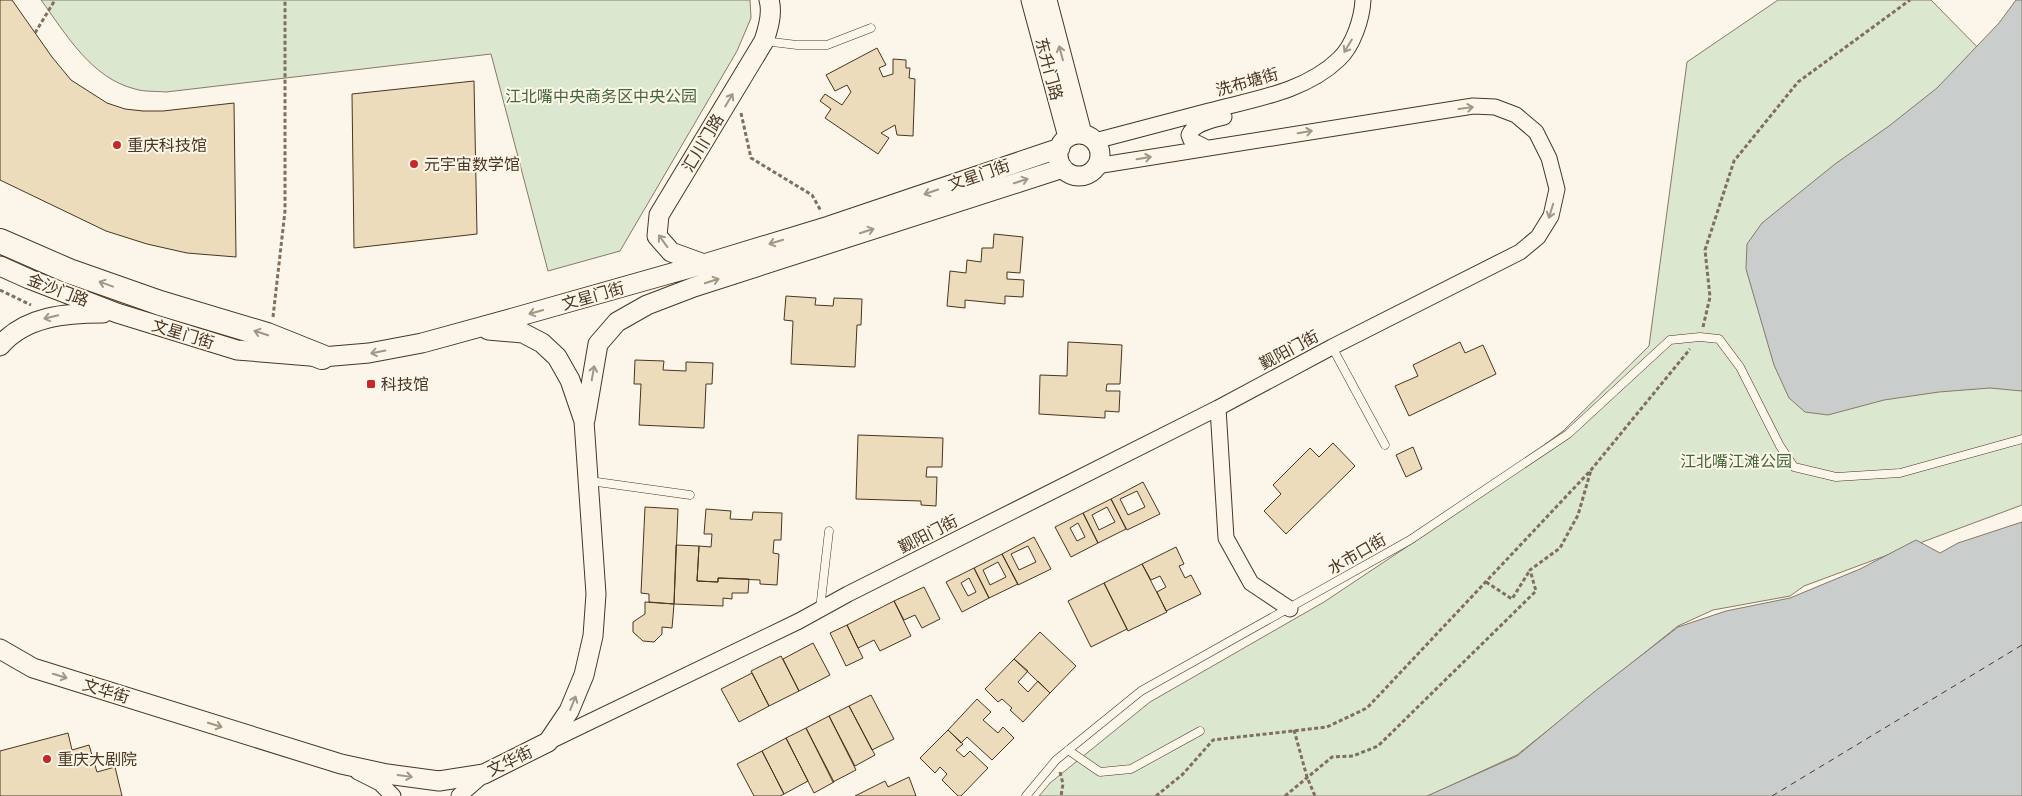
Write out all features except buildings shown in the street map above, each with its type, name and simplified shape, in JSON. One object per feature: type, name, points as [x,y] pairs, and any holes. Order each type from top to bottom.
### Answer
[{"type":"main road","points":[[0,241],[36,258],[114,287],[160,303],[268,335],[322,357]]},
{"type":"street","name":"汇川门路","points":[[704,264],[671,252],[658,236],[659,215],[764,41],[768,27],[769,0]]},
{"type":"street","name":"东升门路","points":[[1031,0],[1076,140]]},
{"type":"street","name":"东升门路","points":[[1047,0],[1076,140]]},
{"type":"street","name":"洗布塘街","points":[[1076,140],[1258,98],[1295,87],[1317,77],[1341,58],[1357,30],[1363,0]]},
{"type":"street","points":[[1207,148],[1191,140],[1189,135],[1191,130],[1224,116],[1258,98]]},
{"type":"street","name":"觐阳门街","points":[[548,742],[820,609],[1218,408],[1332,347],[1520,252],[1538,237],[1551,216],[1557,189],[1549,158],[1536,132],[1516,115],[1495,107],[1473,106],[1096,166]]},
{"type":"street","points":[[1076,140],[1100,154],[1096,166],[1092,171],[1080,176],[1067,172],[1063,168],[1058,155],[1076,140]]},
{"type":"street","name":"文星门街","points":[[117,313],[237,350],[322,357],[369,354],[422,343],[704,264],[829,226],[1076,140]]},
{"type":"street","name":"文星门街","points":[[584,421],[598,344],[617,322],[647,306],[694,287],[1063,168]]},
{"type":"street","name":"金沙门路","points":[[0,266],[117,313]]},
{"type":"street","points":[[0,346],[6,339],[27,324],[54,316],[75,313],[117,313]]},
{"type":"street","name":"文华街","points":[[0,649],[32,668],[341,764],[387,774],[439,781],[484,774],[548,742],[569,711],[584,675],[592,636],[596,594],[590,481],[584,421],[570,380],[557,357],[542,343],[523,333],[476,328]]},
{"type":"street","points":[[1218,408],[1226,538],[1251,583],[1290,608]]},
{"type":"street","points":[[0,660],[32,668]]},
{"type":"street","points":[[341,764],[380,783],[392,796]]},
{"type":"street","points":[[459,796],[484,774]]},
{"type":"lane","points":[[764,41],[797,45],[827,45],[871,28]]},
{"type":"lane","name":"水市口街","points":[[1026,796],[1056,760],[1141,691],[1410,540],[1568,434],[1670,340],[1700,337],[1718,339],[1740,367],[1780,446],[1794,467],[1836,477],[1900,474],[2022,439]]},
{"type":"lane","points":[[1332,347],[1386,445]]},
{"type":"lane","points":[[590,481],[690,495]]},
{"type":"lane","points":[[820,609],[829,531]]},
{"type":"lane","points":[[1068,750],[1100,772],[1131,769],[1200,731]]},
{"type":"path","points":[[34,33],[55,0]]},
{"type":"path","points":[[273,318],[285,211],[285,0]]},
{"type":"path","points":[[736,88],[751,158],[812,195],[829,226]]},
{"type":"path","points":[[0,290],[36,308]]},
{"type":"path","points":[[1486,582],[1512,600],[1530,570],[1560,548],[1578,515],[1591,470]]},
{"type":"path","points":[[1285,796],[1332,757],[1353,756],[1378,746],[1536,590],[1530,570]]},
{"type":"path","points":[[1294,730],[1307,777],[1315,796]]},
{"type":"path","points":[[1056,760],[1063,784],[1062,796]]},
{"type":"green space","name":"江北嘴中央商务区中央公园","points":[[41,0],[750,0],[751,18],[737,51],[620,251],[548,271],[491,54],[166,92],[142,91],[119,83],[93,65],[70,40]]},
{"type":"green space","name":"江北嘴江滩公园","points":[[1778,0],[1931,0],[1994,64],[2022,360],[2022,505],[1804,586],[1790,596],[1713,610],[1678,626],[1517,755],[1428,796],[1039,796],[1050,783],[1150,702],[1324,602],[1414,542],[1563,431],[1649,346],[1687,62]]},
{"type":"shaded area","points":[[2016,0],[2022,0],[2022,391],[1990,388],[1939,392],[1884,400],[1828,415],[1805,412],[1789,398],[1774,365],[1746,269],[1747,244],[1762,223],[1835,164],[1889,126],[1937,88],[1999,23]]},
{"type":"shaded area","points":[[2022,522],[2022,796],[1427,796],[1517,756],[1594,692],[1678,627],[1726,611],[1790,598],[1860,569],[1916,540],[1940,553],[1958,543]]},
{"type":"ferry route","points":[[1772,796],[2022,645]]},
{"type":"place","name":"重庆科技馆","points":[[117,145]]},
{"type":"place","name":"元宇宙数学馆","points":[[414,164]]},
{"type":"place","name":"科技馆","points":[[371,384]]},
{"type":"place","name":"重庆大剧院","points":[[47,759]]}]
